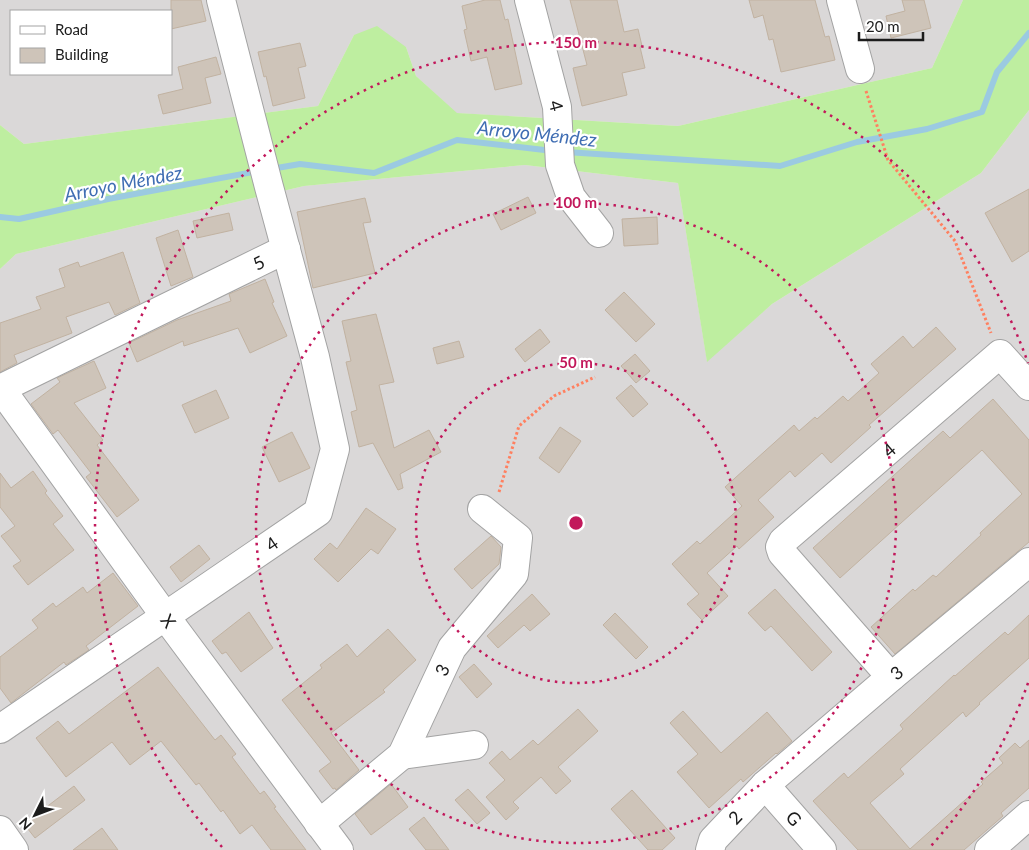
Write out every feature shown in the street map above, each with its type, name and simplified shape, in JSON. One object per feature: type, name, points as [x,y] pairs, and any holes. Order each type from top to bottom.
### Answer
[{"type":"street","name":"5","points":[[0,389],[286,249],[221,0]]},
{"type":"street","name":"4","points":[[529,0],[557,108],[560,165],[571,197],[599,233]]},
{"type":"street","points":[[841,0],[860,70]]},
{"type":"street","name":"4","points":[[0,729],[318,512],[335,450],[315,356],[286,249]]},
{"type":"street","name":"4","points":[[891,677],[782,552],[780,547],[783,541],[1000,354]]},
{"type":"street","points":[[1000,354],[1029,386]]},
{"type":"street","name":"X","points":[[0,389],[165,616],[339,850]]},
{"type":"street","name":"3","points":[[319,824],[402,755],[452,648],[514,574],[518,538],[487,513]]},
{"type":"street","name":"3","points":[[765,785],[1029,562]]},
{"type":"street","points":[[402,755],[474,745]]},
{"type":"street","name":"2","points":[[710,850],[713,840],[765,785]]},
{"type":"street","name":"G","points":[[765,785],[822,850]]},
{"type":"street","points":[[989,850],[1029,815]]},
{"type":"street","points":[[0,830],[14,850]]},
{"type":"path","points":[[871,106],[888,160],[955,240],[1000,354]]},
{"type":"path","points":[[487,513],[519,426],[554,396],[595,377]]},
{"type":"shaded area","points":[[0,0],[963,0],[932,68],[678,126],[456,113],[416,76],[406,47],[354,35],[318,106],[24,144],[0,125]]},
{"type":"shaded area","points":[[1029,110],[1029,850],[0,850],[0,269],[16,254],[304,186],[525,165],[678,183],[707,361],[772,304],[981,173]]},
{"type":"green space","points":[[963,0],[1029,0],[1029,110],[981,173],[772,304],[707,362],[678,183],[525,165],[304,186],[16,254],[0,269],[0,125],[24,144],[318,106],[354,35],[377,26],[406,47],[416,76],[457,113],[678,126],[932,68]]},
{"type":"building","points":[[171,0],[201,0],[206,21],[172,29]]},
{"type":"building","points":[[485,0],[500,0],[505,20],[508,19],[522,84],[495,90],[487,57],[471,61],[464,30],[467,29],[462,6]]},
{"type":"building","points":[[570,0],[617,0],[624,32],[638,29],[645,68],[622,73],[627,95],[582,106],[573,68],[587,65]]},
{"type":"building","points":[[749,0],[815,0],[825,37],[829,36],[835,60],[781,72],[773,39],[769,40],[763,15],[754,18]]},
{"type":"building","points":[[902,0],[924,0],[931,28],[891,38],[886,16],[905,11]]},
{"type":"building","points":[[300,43],[306,66],[298,68],[305,98],[273,106],[258,52]]},
{"type":"building","points":[[216,57],[221,74],[205,78],[211,103],[163,114],[158,95],[183,89],[178,67]]},
{"type":"building","points":[[1029,189],[1029,251],[1012,262],[985,213]]},
{"type":"building","points":[[528,197],[536,213],[501,230],[493,214]]},
{"type":"building","points":[[365,198],[371,222],[363,223],[375,273],[313,288],[297,212]]},
{"type":"building","points":[[229,213],[233,230],[197,238],[193,221]]},
{"type":"building","points":[[657,217],[658,244],[624,246],[622,219]]},
{"type":"building","points":[[178,230],[193,277],[171,286],[156,238]]},
{"type":"building","points":[[123,252],[140,303],[115,315],[109,302],[66,317],[72,333],[14,355],[17,363],[0,372],[0,323],[41,309],[36,297],[65,287],[59,269],[78,262],[80,267]]},
{"type":"building","points":[[265,279],[274,302],[272,303],[287,336],[250,353],[238,328],[184,346],[183,341],[137,362],[129,343],[177,320],[231,301],[229,294]]},
{"type":"building","points":[[624,292],[655,324],[636,342],[605,310]]},
{"type":"building","points":[[376,314],[394,382],[379,385],[394,448],[429,430],[441,452],[400,474],[403,488],[398,490],[373,443],[359,447],[351,412],[357,410],[346,362],[351,361],[342,321]]},
{"type":"building","points":[[936,327],[956,349],[869,425],[871,427],[831,463],[822,453],[795,477],[790,471],[758,500],[774,517],[739,549],[737,546],[707,573],[728,596],[702,620],[687,604],[699,594],[672,564],[697,541],[700,544],[742,506],[725,487],[794,425],[799,431],[815,417],[817,419],[843,396],[848,401],[879,373],[871,364],[903,336],[913,348]]},
{"type":"building","points":[[540,329],[550,342],[525,362],[515,349]]},
{"type":"building","points":[[459,341],[464,357],[437,364],[433,348]]},
{"type":"building","points":[[635,354],[650,371],[636,383],[621,366]]},
{"type":"building","points":[[94,361],[106,388],[74,403],[103,440],[97,445],[139,500],[117,517],[86,477],[91,473],[58,430],[53,434],[31,404],[60,382],[57,378]]},
{"type":"building","points":[[631,385],[648,404],[633,417],[616,398]]},
{"type":"building","points":[[216,390],[229,418],[195,433],[182,405]]},
{"type":"building","points":[[993,399],[1029,440],[1029,542],[895,654],[871,627],[913,589],[915,591],[933,575],[936,577],[1022,494],[982,450],[840,578],[813,548],[943,431],[950,438]]},
{"type":"building","points":[[560,427],[581,441],[559,473],[539,458]]},
{"type":"building","points":[[292,432],[310,468],[279,482],[262,447]]},
{"type":"building","points":[[33,471],[47,491],[45,493],[63,516],[53,524],[74,550],[28,585],[13,566],[21,561],[1,536],[15,526],[0,507],[0,473],[11,488]]},
{"type":"building","points":[[366,508],[396,529],[378,554],[371,549],[338,582],[314,559],[330,543],[337,549]]},
{"type":"building","points":[[491,536],[501,547],[499,564],[472,589],[454,569]]},
{"type":"building","points":[[199,545],[210,559],[181,582],[170,567]]},
{"type":"building","points":[[113,573],[138,606],[86,646],[89,650],[66,665],[64,662],[11,703],[0,688],[0,657],[38,628],[32,620],[53,603],[56,607],[83,587],[87,593]]},
{"type":"building","points":[[775,589],[832,652],[812,671],[771,626],[765,631],[748,613]]},
{"type":"building","points":[[532,594],[550,614],[530,631],[524,625],[498,648],[487,636]]},
{"type":"building","points":[[249,612],[273,648],[241,672],[226,652],[222,654],[212,641]]},
{"type":"building","points":[[615,613],[648,647],[636,659],[603,625]]},
{"type":"building","points":[[1029,615],[1029,658],[966,717],[963,712],[900,769],[904,774],[870,803],[910,849],[983,784],[981,782],[1003,763],[999,758],[1015,743],[1020,748],[1029,740],[1029,788],[1001,813],[1003,816],[964,850],[858,850],[813,801],[844,773],[848,778],[903,729],[900,725],[954,675],[1005,632],[1008,635]]},
{"type":"building","points":[[388,629],[416,660],[383,690],[385,692],[331,733],[359,770],[336,790],[335,788],[333,789],[319,771],[331,762],[282,700],[322,668],[320,665],[347,644],[357,657]]},
{"type":"building","points":[[474,664],[492,684],[477,698],[459,677]]},
{"type":"building","points":[[158,667],[215,740],[221,735],[236,754],[232,757],[260,794],[264,791],[276,807],[274,808],[306,850],[271,850],[252,825],[240,834],[223,810],[221,812],[199,783],[196,785],[161,741],[130,765],[112,742],[66,777],[36,738],[58,721],[69,734]]},
{"type":"building","points":[[578,709],[598,731],[558,767],[571,781],[556,794],[541,777],[513,802],[519,808],[506,820],[486,797],[505,780],[489,763],[502,751],[510,760],[533,740],[538,745]]},
{"type":"building","points":[[683,711],[721,753],[767,712],[792,741],[743,782],[741,779],[709,808],[677,772],[698,754],[670,723]]},
{"type":"building","points":[[391,784],[408,807],[371,835],[355,814]]},
{"type":"building","points":[[74,786],[85,800],[35,838],[24,824]]},
{"type":"building","points":[[468,789],[490,813],[477,824],[455,800]]},
{"type":"building","points":[[632,790],[675,838],[662,850],[648,850],[611,809]]},
{"type":"building","points":[[424,817],[449,850],[426,850],[409,829]]},
{"type":"building","points":[[102,828],[118,850],[73,850]]},
{"type":"waterway","name":"Arroyo Méndez","points":[[566,152],[780,166],[857,142],[927,129],[982,112],[997,72],[1029,33]]},
{"type":"waterway","name":"Arroyo Méndez","points":[[271,169],[300,164],[374,173],[457,140],[553,151]]},
{"type":"waterway","name":"Arroyo Méndez","points":[[0,217],[19,219],[108,199],[259,171]]}]
